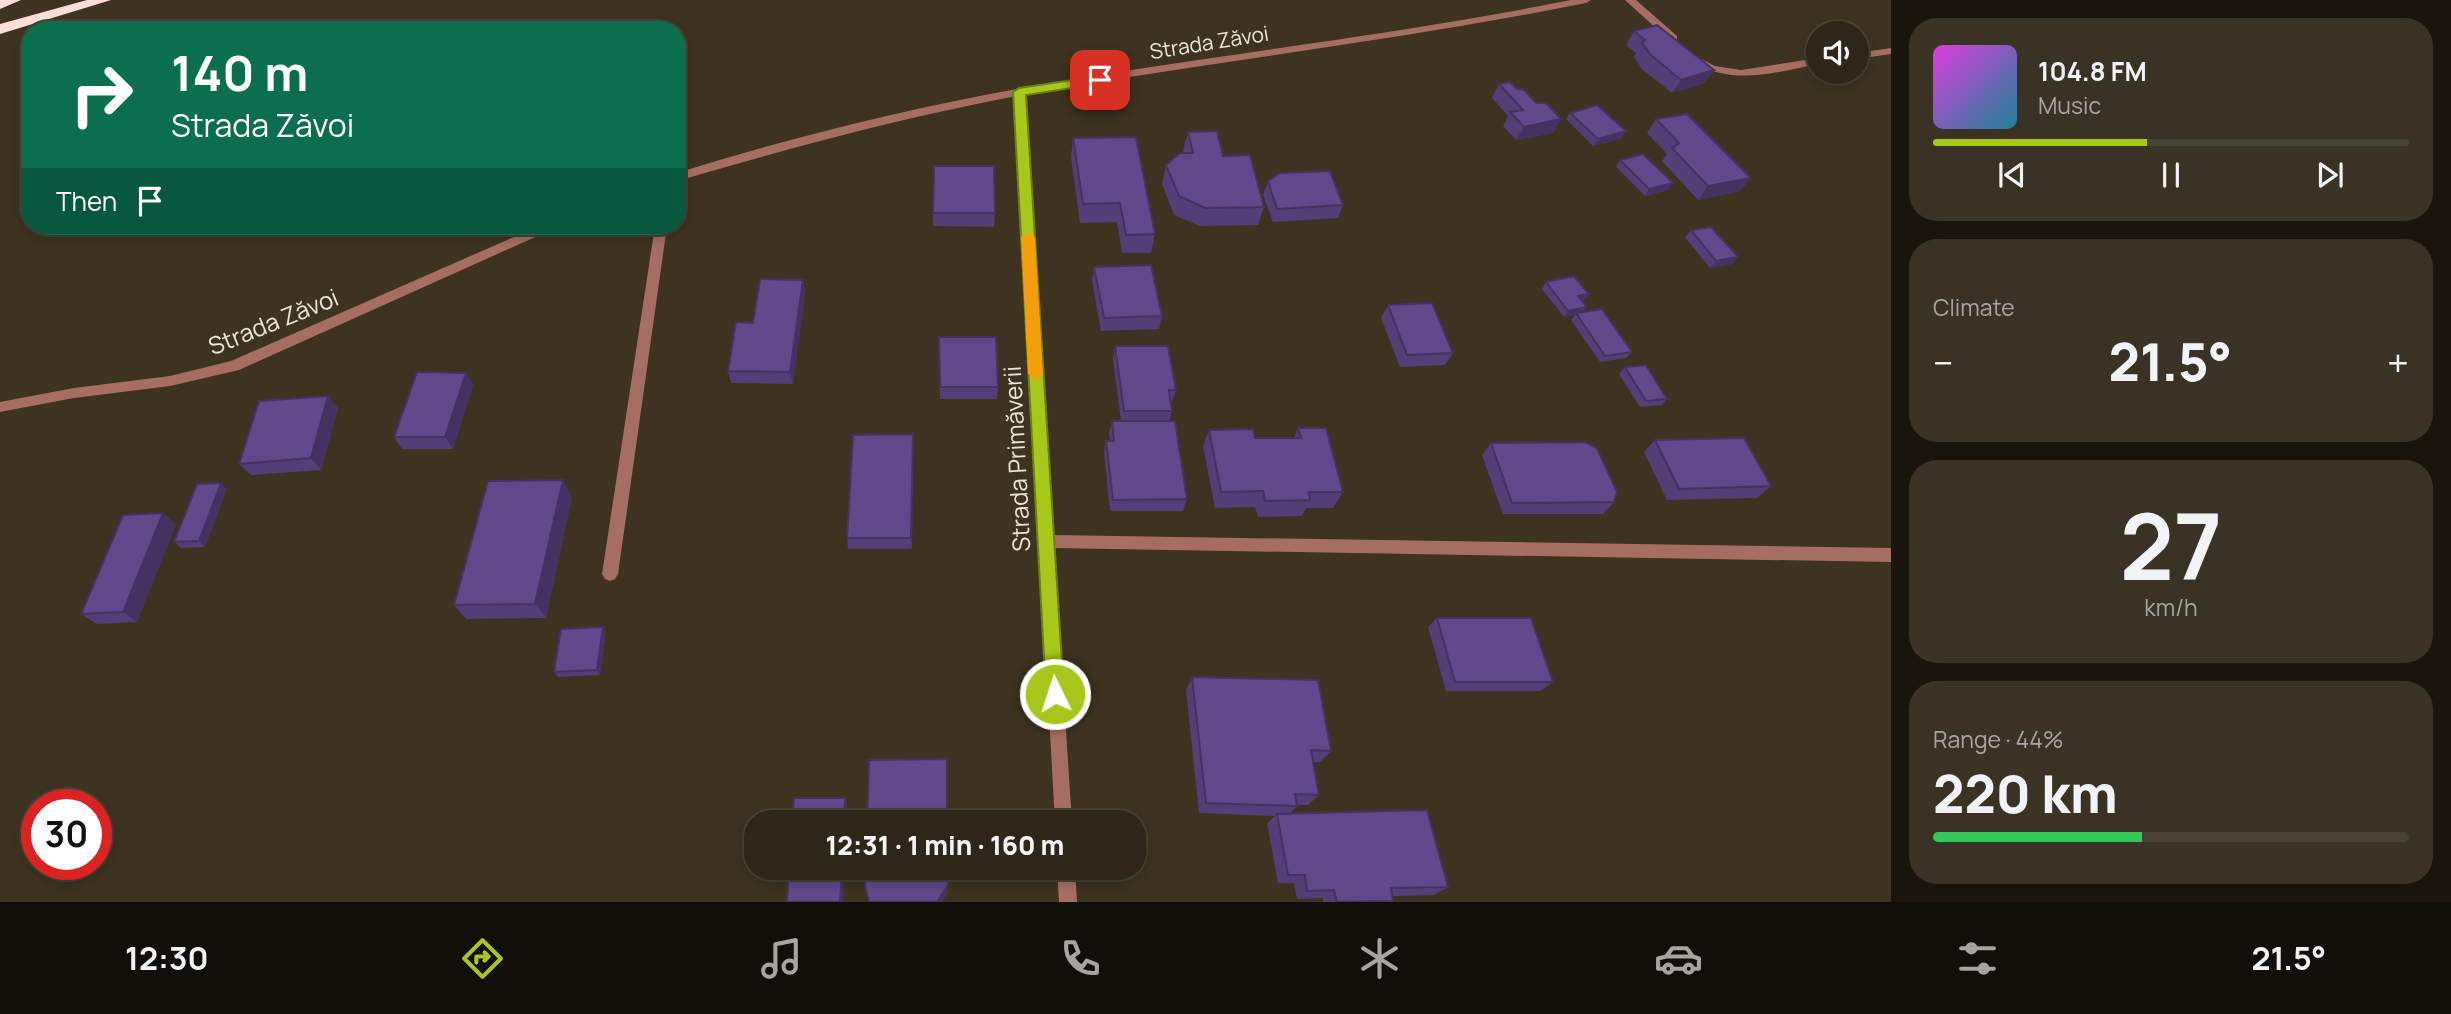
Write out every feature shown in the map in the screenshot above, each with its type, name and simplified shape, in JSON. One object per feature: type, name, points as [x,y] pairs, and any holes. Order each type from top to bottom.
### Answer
[{"type":"highway","points":[[0,4],[14,0]]},
{"type":"highway","points":[[29,21],[104,0]]},
{"type":"highway","points":[[0,29],[21,23]]},
{"type":"street","name":"Strada Zăvoi","points":[[686,175],[848,130],[1019,92],[1493,20],[1586,0]]},
{"type":"street","points":[[1630,0],[1679,44]]},
{"type":"street","points":[[1869,54],[1891,51]]},
{"type":"street","points":[[1689,52],[1707,67],[1725,72],[1806,62]]},
{"type":"street","name":"Strada Primăverii","points":[[1019,92],[1062,810]]},
{"type":"street","name":"Strada Zăvoi","points":[[0,407],[75,393],[170,381],[234,366],[529,235]]},
{"type":"street","points":[[610,574],[661,235]]},
{"type":"street","points":[[1045,541],[1891,555]]},
{"type":"street","points":[[1067,880],[1068,902]]},
{"type":"building","points":[[1657,25],[1714,70],[1681,80],[1651,55],[1642,43],[1645,40],[1634,31]]},
{"type":"building","points":[[1510,82],[1517,89],[1524,90],[1536,103],[1546,103],[1561,119],[1524,127],[1510,112],[1523,110],[1499,84]]},
{"type":"building","points":[[1597,105],[1626,131],[1598,139],[1570,113]]},
{"type":"building","points":[[1687,114],[1751,178],[1708,186],[1672,148],[1679,143],[1656,119]]},
{"type":"building","points":[[1217,131],[1223,156],[1250,155],[1264,207],[1205,208],[1179,196],[1166,165],[1180,153],[1193,153],[1188,132]]},
{"type":"building","points":[[1136,137],[1155,234],[1126,235],[1120,203],[1083,204],[1073,138]]},
{"type":"building","points":[[1643,154],[1673,183],[1649,189],[1620,160]]},
{"type":"building","points":[[934,166],[994,166],[995,213],[933,213]]},
{"type":"building","points":[[1330,171],[1343,205],[1277,209],[1268,181],[1280,173]]},
{"type":"building","points":[[1711,227],[1738,257],[1716,261],[1691,230]]},
{"type":"building","points":[[1151,265],[1162,316],[1104,318],[1094,267]]},
{"type":"building","points":[[1574,276],[1589,294],[1578,296],[1587,307],[1568,311],[1546,282]]},
{"type":"building","points":[[760,279],[803,280],[790,372],[728,371],[736,322],[753,323]]},
{"type":"building","points":[[1432,303],[1453,353],[1407,355],[1388,305]]},
{"type":"building","points":[[1602,309],[1632,352],[1605,356],[1576,313]]},
{"type":"building","points":[[939,337],[996,337],[998,387],[940,387]]},
{"type":"building","points":[[1115,346],[1168,346],[1176,390],[1169,390],[1172,411],[1124,411]]},
{"type":"building","points":[[1646,365],[1667,399],[1646,401],[1625,367]]},
{"type":"building","points":[[417,372],[466,373],[445,437],[394,437]]},
{"type":"building","points":[[328,396],[311,458],[239,464],[259,401]]},
{"type":"building","points":[[1112,421],[1175,421],[1187,499],[1113,500],[1106,441],[1114,441]]},
{"type":"building","points":[[1298,428],[1326,428],[1343,492],[1309,492],[1310,500],[1265,501],[1263,491],[1221,492],[1209,430],[1253,429],[1255,438],[1301,438]]},
{"type":"building","points":[[913,434],[911,538],[847,538],[853,435]]},
{"type":"building","points":[[1744,438],[1771,486],[1679,489],[1655,440]]},
{"type":"building","points":[[1585,442],[1597,448],[1617,492],[1614,502],[1512,503],[1491,443]]},
{"type":"building","points":[[563,480],[535,604],[454,605],[488,481]]},
{"type":"building","points":[[221,483],[199,541],[174,542],[197,484]]},
{"type":"building","points":[[163,513],[123,612],[81,614],[123,515]]},
{"type":"building","points":[[1437,618],[1531,618],[1553,682],[1455,682]]},
{"type":"building","points":[[603,627],[597,670],[554,672],[561,629]]},
{"type":"building","points":[[1192,677],[1318,680],[1331,751],[1311,750],[1319,795],[1295,794],[1297,806],[1206,803]]},
{"type":"building","points":[[947,759],[947,810],[867,810],[869,760]]},
{"type":"building","points":[[794,798],[845,798],[844,810],[793,810]]},
{"type":"building","points":[[1427,810],[1448,887],[1391,888],[1393,901],[1337,902],[1334,890],[1307,891],[1305,875],[1288,875],[1277,814]]},
{"type":"building","points":[[788,880],[841,880],[840,902],[787,902]]},
{"type":"building","points":[[865,880],[948,880],[948,885],[937,902],[869,902]]},
{"type":"slow traffic","points":[[1028,237],[1036,374]]},
{"type":"route","points":[[1055,694],[1019,92],[1100,80]]}]
